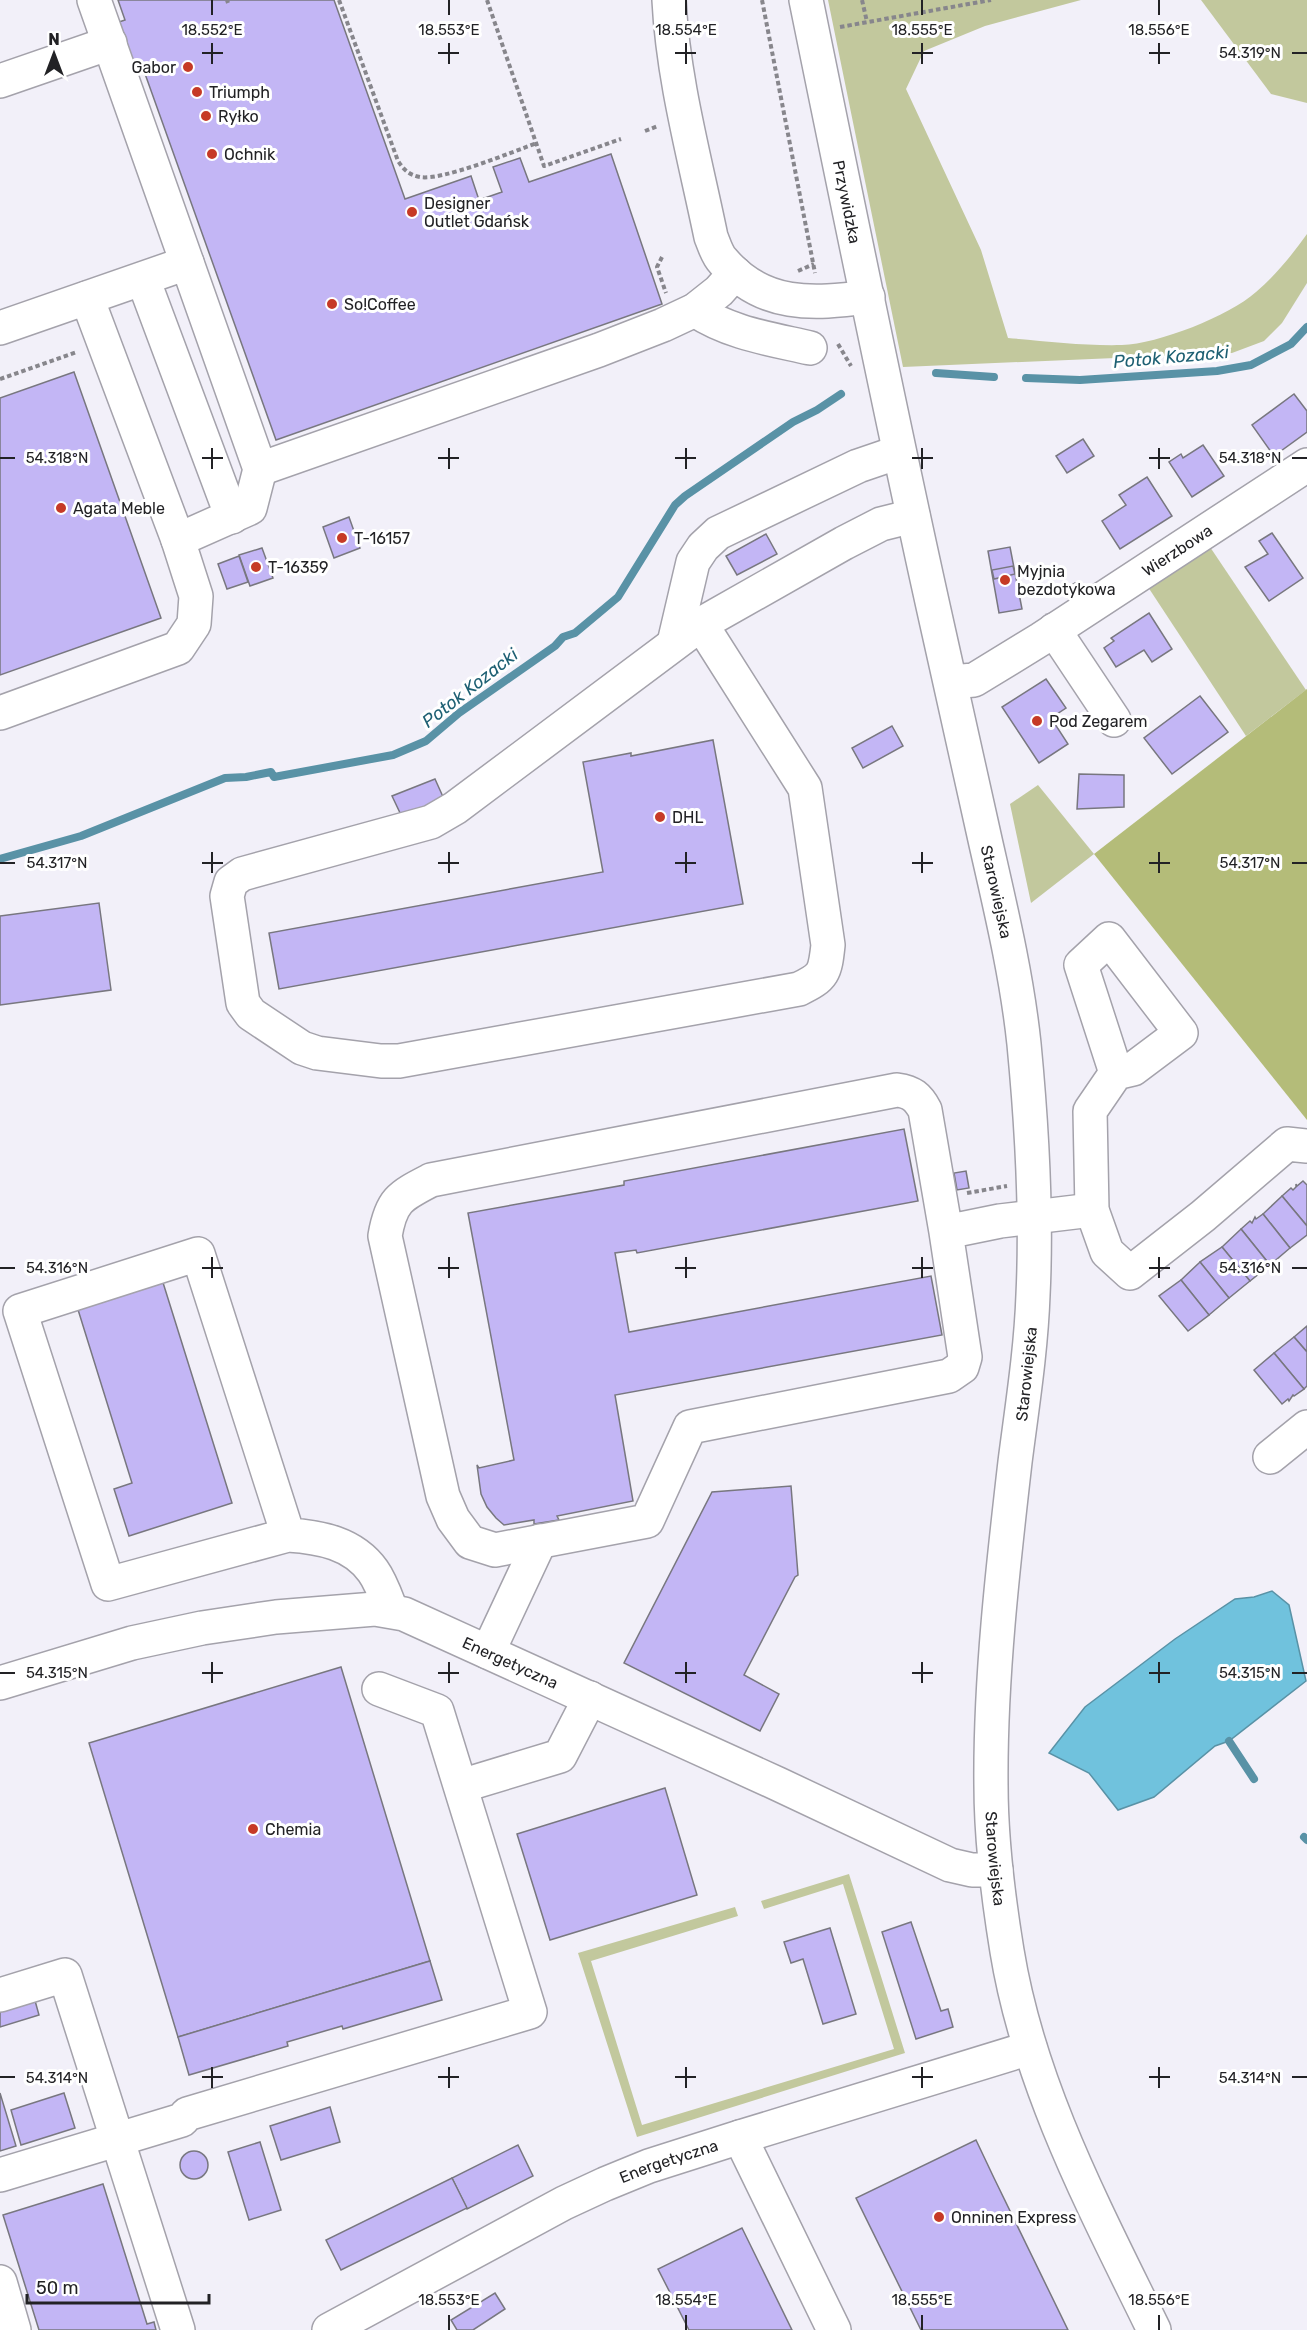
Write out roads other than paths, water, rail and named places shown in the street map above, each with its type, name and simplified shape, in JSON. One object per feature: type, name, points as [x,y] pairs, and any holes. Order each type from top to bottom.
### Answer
[{"type":"street","points":[[94,0],[260,469],[250,508],[178,540]]},
{"type":"street","points":[[669,0],[672,48],[711,237],[721,260],[761,292],[793,301],[821,303],[868,297]]},
{"type":"street","name":"Przywidzka","points":[[806,0],[888,401]]},
{"type":"street","points":[[0,81],[110,43]]},
{"type":"street","points":[[0,328],[187,263]]},
{"type":"street","points":[[260,469],[598,350],[695,310],[735,273]]},
{"type":"street","points":[[143,279],[232,517]]},
{"type":"street","points":[[0,713],[178,648],[194,624],[196,596],[178,540],[87,298]]},
{"type":"street","points":[[695,310],[711,322],[748,334],[821,342]]},
{"type":"street","name":"Starowiejska","points":[[888,401],[994,877],[1019,1008],[1032,1137],[1033,1295],[1028,1368],[1015,1465],[993,1708],[991,1790],[996,1870],[1008,1959],[1030,2048],[1068,2150],[1154,2330]]},
{"type":"street","points":[[674,643],[693,562],[703,547],[718,533],[858,466],[899,452]]},
{"type":"street","name":"Wierzbowa","points":[[951,682],[974,680],[1307,465]]},
{"type":"street","points":[[700,624],[805,788],[828,945],[826,964],[818,980],[799,989],[399,1061],[317,1053],[302,1048],[251,1014],[243,1003],[227,896],[231,882],[242,874],[431,822],[455,808],[700,624],[872,528],[913,516]]},
{"type":"street","points":[[1054,630],[1114,720]]},
{"type":"street","points":[[1116,1073],[1090,1111],[1092,1210],[1107,1252],[1130,1273],[1203,1216],[1287,1144],[1307,1146]]},
{"type":"street","points":[[897,1090],[910,1091],[919,1098],[926,1110],[946,1232],[965,1357],[962,1367],[949,1376],[690,1427],[647,1521],[495,1550],[471,1542],[453,1519],[443,1496],[385,1236],[389,1215],[403,1195],[431,1180],[897,1090]]},
{"type":"street","points":[[946,1232],[987,1223],[1092,1210]]},
{"type":"street","points":[[288,1535],[198,1254],[20,1311],[108,1584],[288,1535],[333,1541],[354,1552],[373,1570],[391,1610]]},
{"type":"street","points":[[1270,1457],[1307,1427]]},
{"type":"street","points":[[488,1652],[540,1541]]},
{"type":"street","name":"Energetyczna","points":[[0,1683],[132,1643],[202,1628],[276,1617],[375,1609],[391,1610],[590,1698],[950,1865],[972,1870],[996,1870]]},
{"type":"street","points":[[0,2175],[182,2120],[187,2114],[530,2012],[437,1711],[379,1689]]},
{"type":"street","points":[[460,1786],[560,1756],[590,1698]]},
{"type":"street","points":[[0,1995],[65,1976],[178,2330]]},
{"type":"street","name":"Energetyczna","points":[[329,2330],[554,2208],[605,2184],[650,2166],[740,2137],[1030,2048]]},
{"type":"street","points":[[740,2137],[834,2330]]},
{"type":"street","points":[[0,2282],[14,2330]]},
{"type":"water","points":[[1272,1591],[1289,1605],[1306,1681],[1229,1741],[1215,1746],[1154,1797],[1118,1810],[1089,1773],[1049,1753],[1085,1707],[1175,1639],[1235,1599],[1254,1597]]},
{"type":"waterway","name":"Potok Kozacki","points":[[1026,378],[1080,380],[1217,371],[1251,365],[1291,344],[1307,327]]},
{"type":"waterway","name":"Potok Kozacki","points":[[936,373],[994,377]]},
{"type":"waterway","name":"Potok Kozacki","points":[[0,859],[81,836],[225,778],[271,772],[274,777],[393,755],[426,741],[459,713],[555,646],[563,637],[575,633],[618,597],[675,505],[685,496],[793,422],[841,394]]},
{"type":"waterway","points":[[1229,1741],[1254,1779]]},
{"type":"waterway","points":[[1304,1837],[1307,1840]]},
{"type":"place","name":"Gabor","points":[[188,67]]},
{"type":"place","name":"Triumph","points":[[197,92]]},
{"type":"place","name":"Ryłko","points":[[206,116]]},
{"type":"place","name":"Ochnik","points":[[212,154]]},
{"type":"place","name":"Designer Outlet Gdańsk","points":[[412,212]]},
{"type":"place","name":"So!Coffee","points":[[332,304]]},
{"type":"place","name":"Agata Meble","points":[[61,508]]},
{"type":"place","name":"T-16157","points":[[342,538]]},
{"type":"place","name":"T-16359","points":[[256,567]]},
{"type":"place","name":"Myjnia bezdotykowa","points":[[1005,580]]},
{"type":"place","name":"Pod Zegarem","points":[[1037,721]]},
{"type":"place","name":"DHL","points":[[660,817]]},
{"type":"place","name":"Chemia","points":[[253,1829]]},
{"type":"place","name":"Onninen Express","points":[[939,2217]]}]
